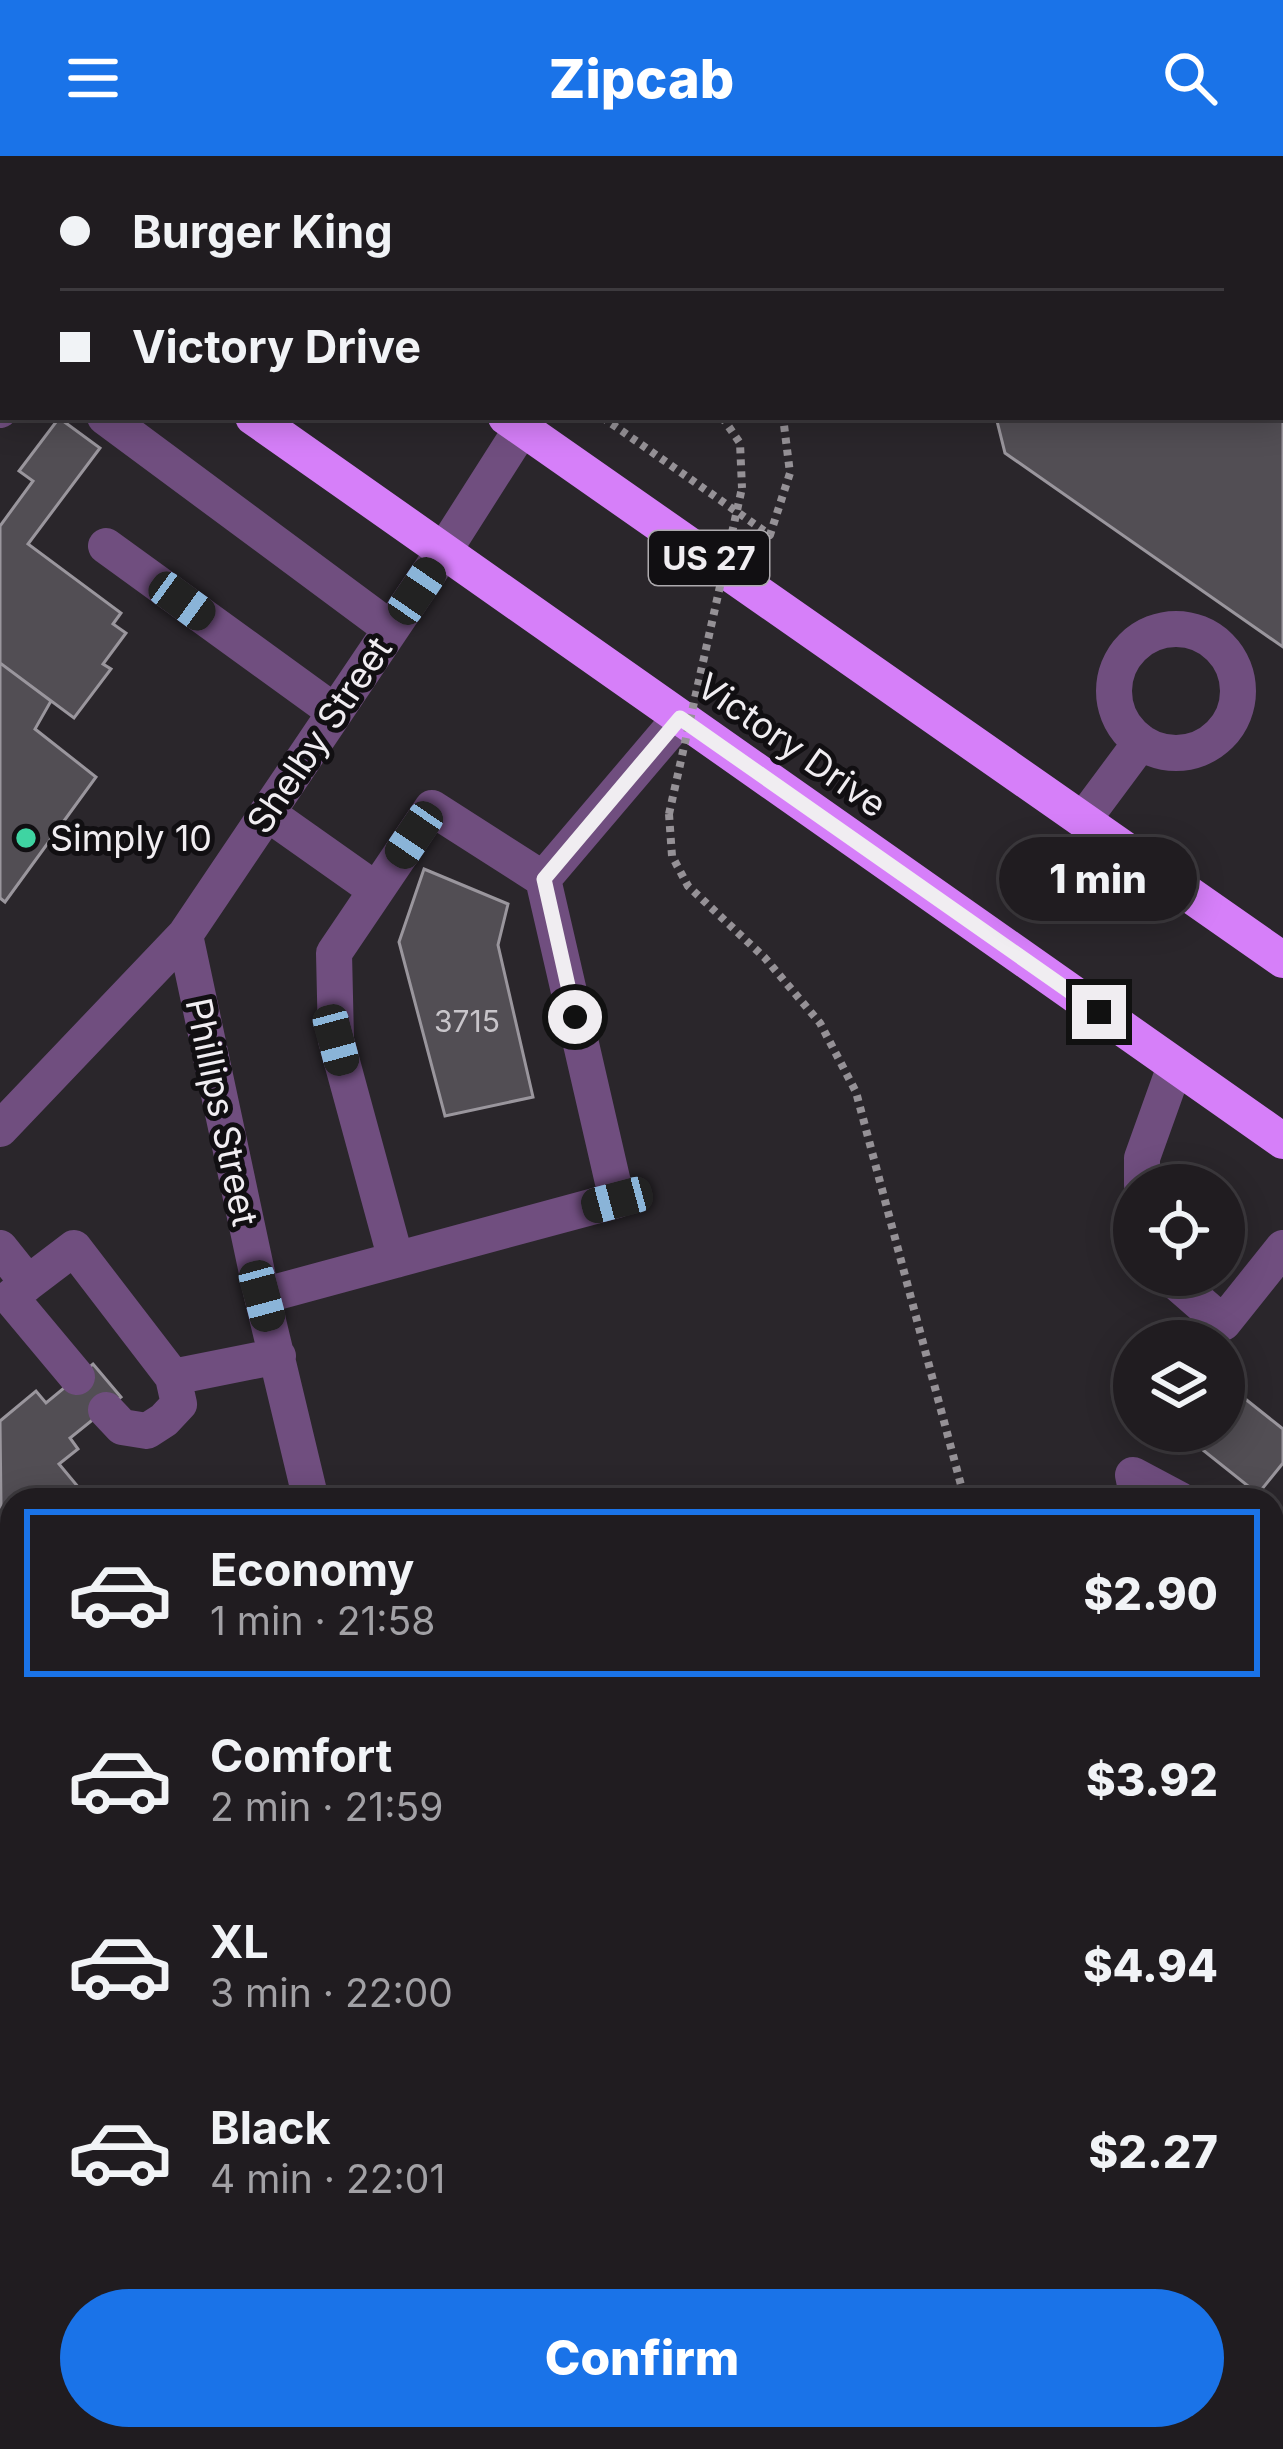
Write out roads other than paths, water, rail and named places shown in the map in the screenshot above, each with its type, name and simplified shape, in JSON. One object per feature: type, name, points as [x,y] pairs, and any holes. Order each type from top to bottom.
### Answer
[{"type":"highway","name":"Victory Drive","points":[[257,420],[1283,1142]]},
{"type":"highway","name":"US 27","points":[[514,423],[1283,960]]},
{"type":"street","points":[[109,420],[391,629]]},
{"type":"street","name":"Shelby Street","points":[[0,1129],[184,934],[443,553],[514,423]]},
{"type":"street","points":[[106,546],[335,712]]},
{"type":"street","points":[[544,879],[680,718]]},
{"type":"street","points":[[1083,820],[1141,742]]},
{"type":"street","points":[[262,1296],[396,1260],[617,1200],[544,879],[432,808],[334,953],[336,1040],[396,1260]]},
{"type":"street","points":[[267,813],[376,890]]},
{"type":"street","name":"Phillips Street","points":[[184,934],[308,1488]]},
{"type":"street","points":[[1142,1164],[1175,1066]]},
{"type":"street","points":[[13,1296],[74,1248],[173,1377],[178,1404],[147,1431],[122,1427],[106,1410]]},
{"type":"street","points":[[1245,1295],[1283,1248]]},
{"type":"street","points":[[0,1249],[13,1296],[77,1377]]},
{"type":"street","points":[[1191,1296],[1222,1324],[1244,1296]]},
{"type":"street","points":[[173,1377],[278,1356]]},
{"type":"street","points":[[1136,1488],[1133,1474],[1158,1488]]},
{"type":"place","name":"Simply 10","points":[[26,838]]}]
